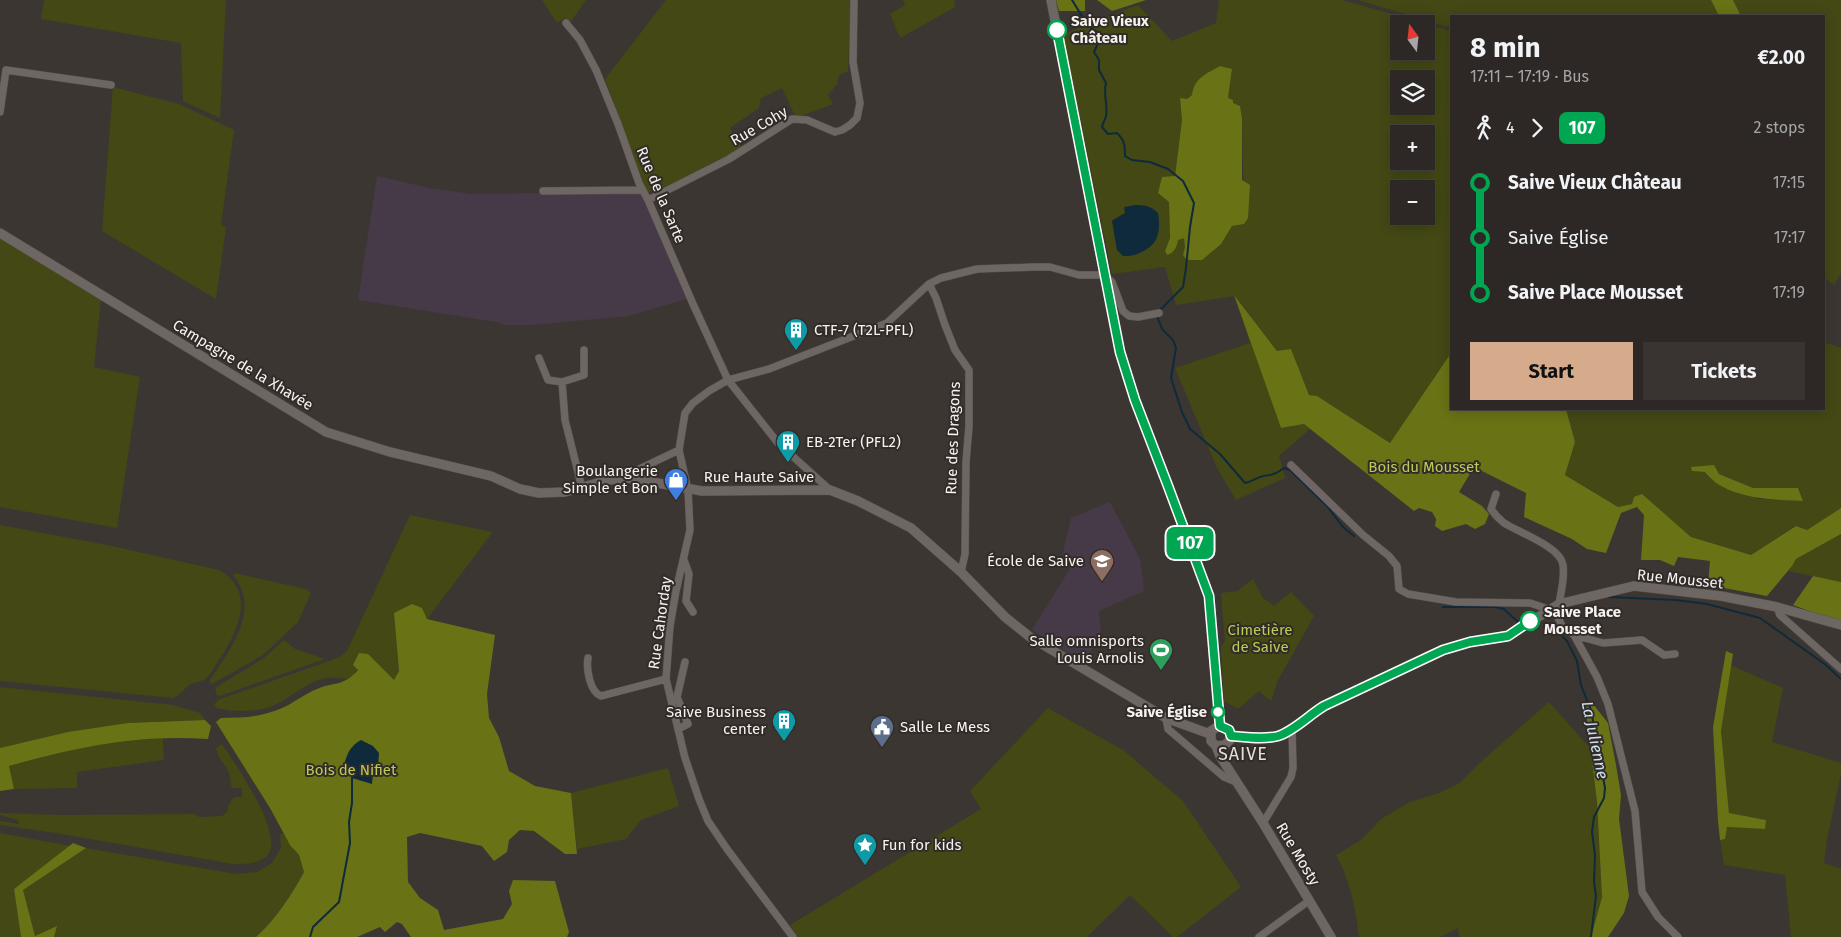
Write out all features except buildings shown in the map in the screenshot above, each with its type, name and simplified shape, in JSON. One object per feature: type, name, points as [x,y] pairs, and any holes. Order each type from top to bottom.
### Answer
[{"type":"street","name":"Rue Cohy","points":[[648,200],[729,159],[792,119],[807,120],[835,132],[850,125],[857,118],[860,103],[854,62],[854,0]]},
{"type":"street","points":[[1051,0],[1120,352],[1128,382],[1209,596],[1220,726]]},
{"type":"street","name":"Rue de la Sarte","points":[[566,23],[580,40],[596,70],[642,190],[728,380]]},
{"type":"street","points":[[0,112],[6,70],[112,85]]},
{"type":"street","points":[[544,191],[642,190]]},
{"type":"street","name":"Campagne de la Xhavée","points":[[0,233],[326,432],[390,452],[491,476]]},
{"type":"street","points":[[728,380],[769,369],[887,323],[929,284],[941,278],[977,269],[1050,267],[1079,275],[1104,275],[1112,282],[1123,311],[1129,316],[1138,318],[1157,313]]},
{"type":"street","name":"Rue des Dragons","points":[[929,284],[955,350],[969,370],[965,554],[961,572]]},
{"type":"street","points":[[539,358],[548,380],[562,382],[584,375],[584,350]]},
{"type":"street","name":"Rue Haute Saive","points":[[688,490],[680,450],[685,413],[709,391],[728,380],[778,443],[830,490]]},
{"type":"street","points":[[562,382],[565,420],[582,488]]},
{"type":"street","name":"Rue Haute Saive","points":[[629,478],[633,472],[680,450]]},
{"type":"street","points":[[1291,465],[1363,535],[1389,556],[1397,566],[1399,589],[1408,594],[1456,602],[1530,603],[1554,607]]},
{"type":"street","name":"Rue Haute Saive","points":[[491,476],[520,489],[539,493],[565,492],[608,480],[629,478],[688,490],[762,492],[830,490],[858,500],[911,528],[961,572],[1022,632],[1166,718]]},
{"type":"street","name":"Rue Cahorday","points":[[688,490],[690,530],[670,626],[666,679],[685,758],[708,821],[793,937]]},
{"type":"street","points":[[1496,494],[1491,509],[1496,516],[1506,524],[1518,529],[1555,552],[1561,558],[1564,566],[1554,607],[1562,626],[1574,635],[1603,643],[1642,640],[1664,654],[1675,654]]},
{"type":"street","points":[[684,559],[689,574],[686,601],[693,612]]},
{"type":"street","name":"Rue Mousset","points":[[1292,729],[1324,706],[1443,650],[1508,636],[1554,607],[1618,590],[1643,586],[1721,596],[1777,607],[1841,625]]},
{"type":"street","points":[[1777,607],[1780,615],[1841,669]]},
{"type":"street","points":[[1574,635],[1597,677],[1608,704],[1635,811],[1642,892],[1658,917],[1678,937]]},
{"type":"street","points":[[588,658],[586,665],[597,695],[601,696],[666,679]]},
{"type":"street","points":[[678,729],[688,724],[677,697],[685,662]]},
{"type":"street","points":[[1166,718],[1210,734]]},
{"type":"street","name":"Rue Mosty","points":[[1166,718],[1168,729],[1224,777],[1236,782]]},
{"type":"street","points":[[1220,726],[1210,734],[1211,741],[1221,745],[1231,736],[1266,738],[1278,736],[1292,729]]},
{"type":"street","points":[[1220,726],[1229,730],[1231,736]]},
{"type":"street","name":"Rue Mosty","points":[[1263,823],[1292,777],[1292,729]]},
{"type":"street","name":"Rue Mosty","points":[[1221,745],[1226,763],[1236,782],[1263,823],[1331,937]]},
{"type":"street","points":[[1259,937],[1310,900]]},
{"type":"shaded area","points":[[377,176],[429,188],[472,194],[635,192],[643,195],[686,299],[628,316],[533,325],[504,325],[502,323],[358,300]]},
{"type":"shaded area","name":"École de Saive","points":[[1110,502],[1140,559],[1144,591],[1099,611],[1101,634],[1084,663],[1032,630],[1071,570],[1061,561],[1071,518]]},
{"type":"green space","points":[[44,0],[226,0],[220,118],[183,101],[181,43],[41,19]]},
{"type":"green space","points":[[542,0],[586,0],[569,24],[565,18],[557,23]]},
{"type":"green space","points":[[666,0],[851,0],[848,71],[839,75],[837,84],[828,95],[833,104],[796,118],[782,88],[761,98],[759,108],[730,128],[742,148],[657,192],[649,192],[645,187],[605,79]]},
{"type":"green space","points":[[903,0],[954,0],[955,7],[900,38],[890,14],[905,5]]},
{"type":"green space","points":[[1056,0],[1085,0],[1085,11],[1059,11]]},
{"type":"green space","points":[[1097,0],[1146,0],[1112,11]]},
{"type":"green space","points":[[1219,0],[1342,0],[1395,15],[1390,15],[1390,60],[1435,60],[1435,26],[1450,31],[1450,354],[1390,443],[1317,396],[1309,395],[1291,349],[1277,351],[1236,297],[1281,428],[1304,424],[1310,429],[1279,456],[1285,478],[1236,500],[1217,468],[1175,368],[1250,343],[1235,296],[1176,305],[1165,267],[1112,274],[1063,34],[1138,5],[1172,41],[1216,23]],"holes":[[[1220,66],[1232,69],[1228,99],[1240,106],[1242,118],[1244,224],[1232,226],[1228,232],[1183,255],[1185,247],[1184,237],[1165,251],[1170,238],[1169,201],[1175,176],[1182,120],[1180,99],[1187,99],[1192,95],[1195,84],[1206,74]],[[1125,213],[1158,213],[1157,234],[1151,245],[1132,256],[1119,239],[1112,220]]]},
{"type":"green space","points":[[1358,0],[1711,0],[1718,15],[1450,15],[1450,28],[1435,23],[1435,15],[1408,15]]},
{"type":"green space","points":[[1711,0],[1733,0],[1740,15],[1718,15]]},
{"type":"green space","points":[[1733,0],[1841,0],[1841,273],[1834,285],[1825,278],[1825,15],[1740,15]]},
{"type":"green space","points":[[1220,66],[1232,69],[1228,98],[1240,106],[1242,118],[1242,180],[1250,185],[1248,218],[1244,224],[1232,226],[1221,244],[1202,260],[1187,260],[1183,255],[1185,247],[1184,238],[1178,240],[1172,253],[1167,255],[1165,251],[1170,238],[1169,202],[1158,193],[1162,177],[1175,176],[1182,120],[1180,98],[1187,99],[1192,95],[1198,80]]},
{"type":"green space","points":[[113,87],[179,104],[234,130],[221,225],[226,227],[216,299],[102,231]]},
{"type":"green space","points":[[0,235],[101,297],[94,367],[140,377],[117,528],[0,507]]},
{"type":"green space","name":"Bois du Mousset","points":[[1234,295],[1277,351],[1291,349],[1309,395],[1317,396],[1390,443],[1450,354],[1450,410],[1566,410],[1575,442],[1565,475],[1618,507],[1632,504],[1634,497],[1642,494],[1691,537],[1751,555],[1796,526],[1807,530],[1841,508],[1841,534],[1796,559],[1767,596],[1708,585],[1710,561],[1678,557],[1674,566],[1660,560],[1641,560],[1644,515],[1637,507],[1621,513],[1606,553],[1587,549],[1572,539],[1524,517],[1526,493],[1474,467],[1459,492],[1482,506],[1489,514],[1485,524],[1475,529],[1466,524],[1442,531],[1435,526],[1436,519],[1432,512],[1419,508],[1414,511],[1304,424],[1281,428]]},
{"type":"green space","points":[[1825,342],[1841,348],[1841,508],[1807,530],[1795,526],[1751,555],[1691,537],[1642,495],[1632,504],[1618,507],[1565,475],[1575,442],[1566,410],[1825,410]],"holes":[[[1705,472],[1719,474],[1753,488],[1798,488],[1803,501],[1759,499],[1709,478]]]},
{"type":"green space","points":[[1714,465],[1719,474],[1753,488],[1798,488],[1803,501],[1764,499],[1737,493],[1714,481],[1705,472],[1692,471],[1691,467]]},
{"type":"green space","points":[[410,515],[493,532],[427,619],[422,608],[394,613],[399,671],[394,681],[358,669],[350,679],[329,678],[315,681],[281,702],[267,708],[242,711],[216,708],[214,704],[220,699],[332,660],[347,651]]},
{"type":"green space","points":[[0,525],[107,545],[219,570],[230,579],[241,599],[238,623],[228,646],[207,677],[190,684],[173,698],[0,681]]},
{"type":"green space","points":[[1841,534],[1841,582],[1788,571],[1796,559]]},
{"type":"green space","points":[[234,573],[306,589],[311,593],[298,622],[263,655],[212,684],[210,680],[234,643],[244,615],[241,588],[233,575]]},
{"type":"green space","points":[[1813,576],[1841,582],[1841,623],[1793,605]]},
{"type":"green space","name":"Cimetière de Saive","points":[[1253,579],[1263,598],[1274,606],[1291,592],[1314,616],[1278,680],[1271,701],[1259,691],[1238,709],[1224,701],[1221,647],[1225,641],[1221,593],[1237,591]]},
{"type":"green space","name":"Bois de Nifiet","points":[[412,604],[422,608],[427,619],[495,635],[487,694],[489,718],[499,737],[509,771],[535,786],[571,793],[577,854],[565,854],[534,831],[520,830],[509,840],[507,852],[494,861],[482,846],[420,833],[407,837],[408,882],[420,898],[438,910],[444,930],[503,919],[512,904],[509,891],[513,880],[555,881],[569,932],[567,937],[411,937],[402,924],[397,922],[385,932],[380,927],[357,937],[256,937],[283,907],[304,872],[299,855],[290,845],[270,808],[216,722],[221,718],[237,718],[275,711],[317,689],[348,679],[358,670],[353,665],[359,653],[368,654],[394,680],[399,671],[394,613]]},
{"type":"green space","points":[[284,640],[295,649],[325,659],[220,696],[217,695],[215,688],[264,658]]},
{"type":"green space","points":[[1726,651],[1733,654],[1721,731],[1729,813],[1766,820],[1765,829],[1727,827],[1725,839],[1720,840],[1713,727]]},
{"type":"green space","points":[[1730,665],[1783,688],[1772,742],[1841,763],[1841,774],[1827,839],[1824,863],[1841,869],[1841,937],[1791,937],[1785,875],[1724,865],[1720,840],[1725,839],[1726,827],[1765,829],[1766,820],[1729,813],[1721,731]]},
{"type":"green space","points":[[0,687],[173,705],[200,713],[205,720],[128,723],[0,748]]},
{"type":"green space","points":[[1549,702],[1590,748],[1597,802],[1602,897],[1591,937],[1459,937],[1458,928],[1440,937],[1359,937],[1352,895],[1336,855],[1361,840],[1381,819],[1410,802],[1439,793],[1460,783],[1485,758]]},
{"type":"green space","points":[[1585,704],[1593,704],[1608,723],[1621,795],[1619,819],[1629,896],[1624,913],[1608,937],[1591,937],[1602,897],[1597,802]]},
{"type":"green space","points":[[1048,708],[1123,750],[1183,801],[1241,887],[1177,937],[1173,937],[1130,895],[1087,937],[798,937],[790,925],[981,809],[970,791]]},
{"type":"green space","points":[[205,720],[211,726],[208,739],[157,738],[132,740],[59,753],[9,766],[14,789],[0,791],[0,748],[68,732],[128,723]]},
{"type":"green space","points":[[163,737],[164,760],[77,772],[77,788],[14,789],[9,766],[67,750],[130,739]]},
{"type":"green space","points":[[222,744],[247,783],[265,817],[270,832],[271,846],[267,856],[260,861],[233,864],[0,825],[0,821],[19,824],[18,820],[0,815],[0,813],[61,815],[195,814],[199,817],[222,816],[228,811],[231,799],[242,797],[242,788],[231,786],[229,773],[216,748]]},
{"type":"green space","points":[[668,768],[679,806],[641,820],[626,839],[577,849],[571,793]]},
{"type":"green space","points":[[0,833],[70,846],[14,889],[21,937],[0,937]]},
{"type":"green space","points":[[283,833],[299,855],[304,872],[283,907],[256,937],[54,937],[56,927],[35,936],[23,890],[86,848],[236,874],[257,872],[272,863],[281,848],[280,834]]},
{"type":"green space","points":[[73,843],[86,848],[23,890],[35,936],[57,926],[54,937],[21,937],[14,889]]},
{"type":"water","points":[[1148,206],[1158,213],[1158,234],[1148,249],[1138,254],[1123,256],[1117,250],[1112,221],[1125,213],[1124,207]]},
{"type":"water","points":[[361,740],[373,746],[379,753],[378,767],[373,773],[372,784],[352,778],[344,765],[346,757],[354,745]]},
{"type":"waterway","name":"La Julienne","points":[[1072,0],[1088,26],[1099,35],[1099,41],[1094,52],[1099,60],[1099,70],[1106,83],[1106,117],[1102,127],[1108,134],[1117,133],[1122,138],[1125,156],[1132,160],[1150,162],[1168,169],[1183,181],[1194,203],[1183,287],[1159,311]]},
{"type":"waterway","name":"La Julienne","points":[[1157,316],[1162,329],[1173,340],[1176,348],[1171,378],[1182,412],[1190,429],[1220,454],[1245,483],[1275,474],[1284,468],[1290,470],[1327,506],[1343,527],[1354,536]]},
{"type":"waterway","points":[[1609,597],[1676,600],[1707,604],[1760,618],[1826,665],[1841,679]]},
{"type":"waterway","name":"La Julienne","points":[[1443,607],[1495,607],[1504,609],[1519,623]]},
{"type":"waterway","name":"La Julienne","points":[[1562,636],[1567,641],[1577,661],[1581,685],[1591,710],[1605,788],[1604,798],[1594,817],[1592,832],[1595,855],[1594,882],[1596,896],[1591,937]]},
{"type":"waterway","points":[[310,937],[313,927],[339,902],[350,843],[349,822],[352,803],[352,778]]},
{"type":"bus line","name":"107","points":[[1057,30],[1104,275],[1128,382],[1209,596],[1220,726],[1229,730],[1231,736],[1266,738],[1278,736],[1292,729],[1324,706],[1443,650],[1470,642],[1500,639],[1517,631],[1530,621]]},
{"type":"place","name":"Saive Vieux Château","points":[[1057,30]]},
{"type":"place","name":"CTF-7 (T2L-PFL)","points":[[796,351]]},
{"type":"place","name":"EB-2Ter (PFL2)","points":[[788,463]]},
{"type":"place","name":"Boulangerie Simple et Bon","points":[[676,501]]},
{"type":"place","name":"École de Saive","points":[[1102,582]]},
{"type":"place","name":"Saive Place Mousset","points":[[1530,621]]},
{"type":"place","name":"Salle omnisports Louis Arnolis","points":[[1161,671]]},
{"type":"place","name":"Saive Église","points":[[1218,712]]},
{"type":"place","name":"Saive Business center","points":[[784,742]]},
{"type":"place","name":"Salle Le Mess","points":[[882,748]]},
{"type":"place","name":"Fun for kids","points":[[865,866]]},
{"type":"district","name":"SAIVE","points":[[1243,754]]}]
